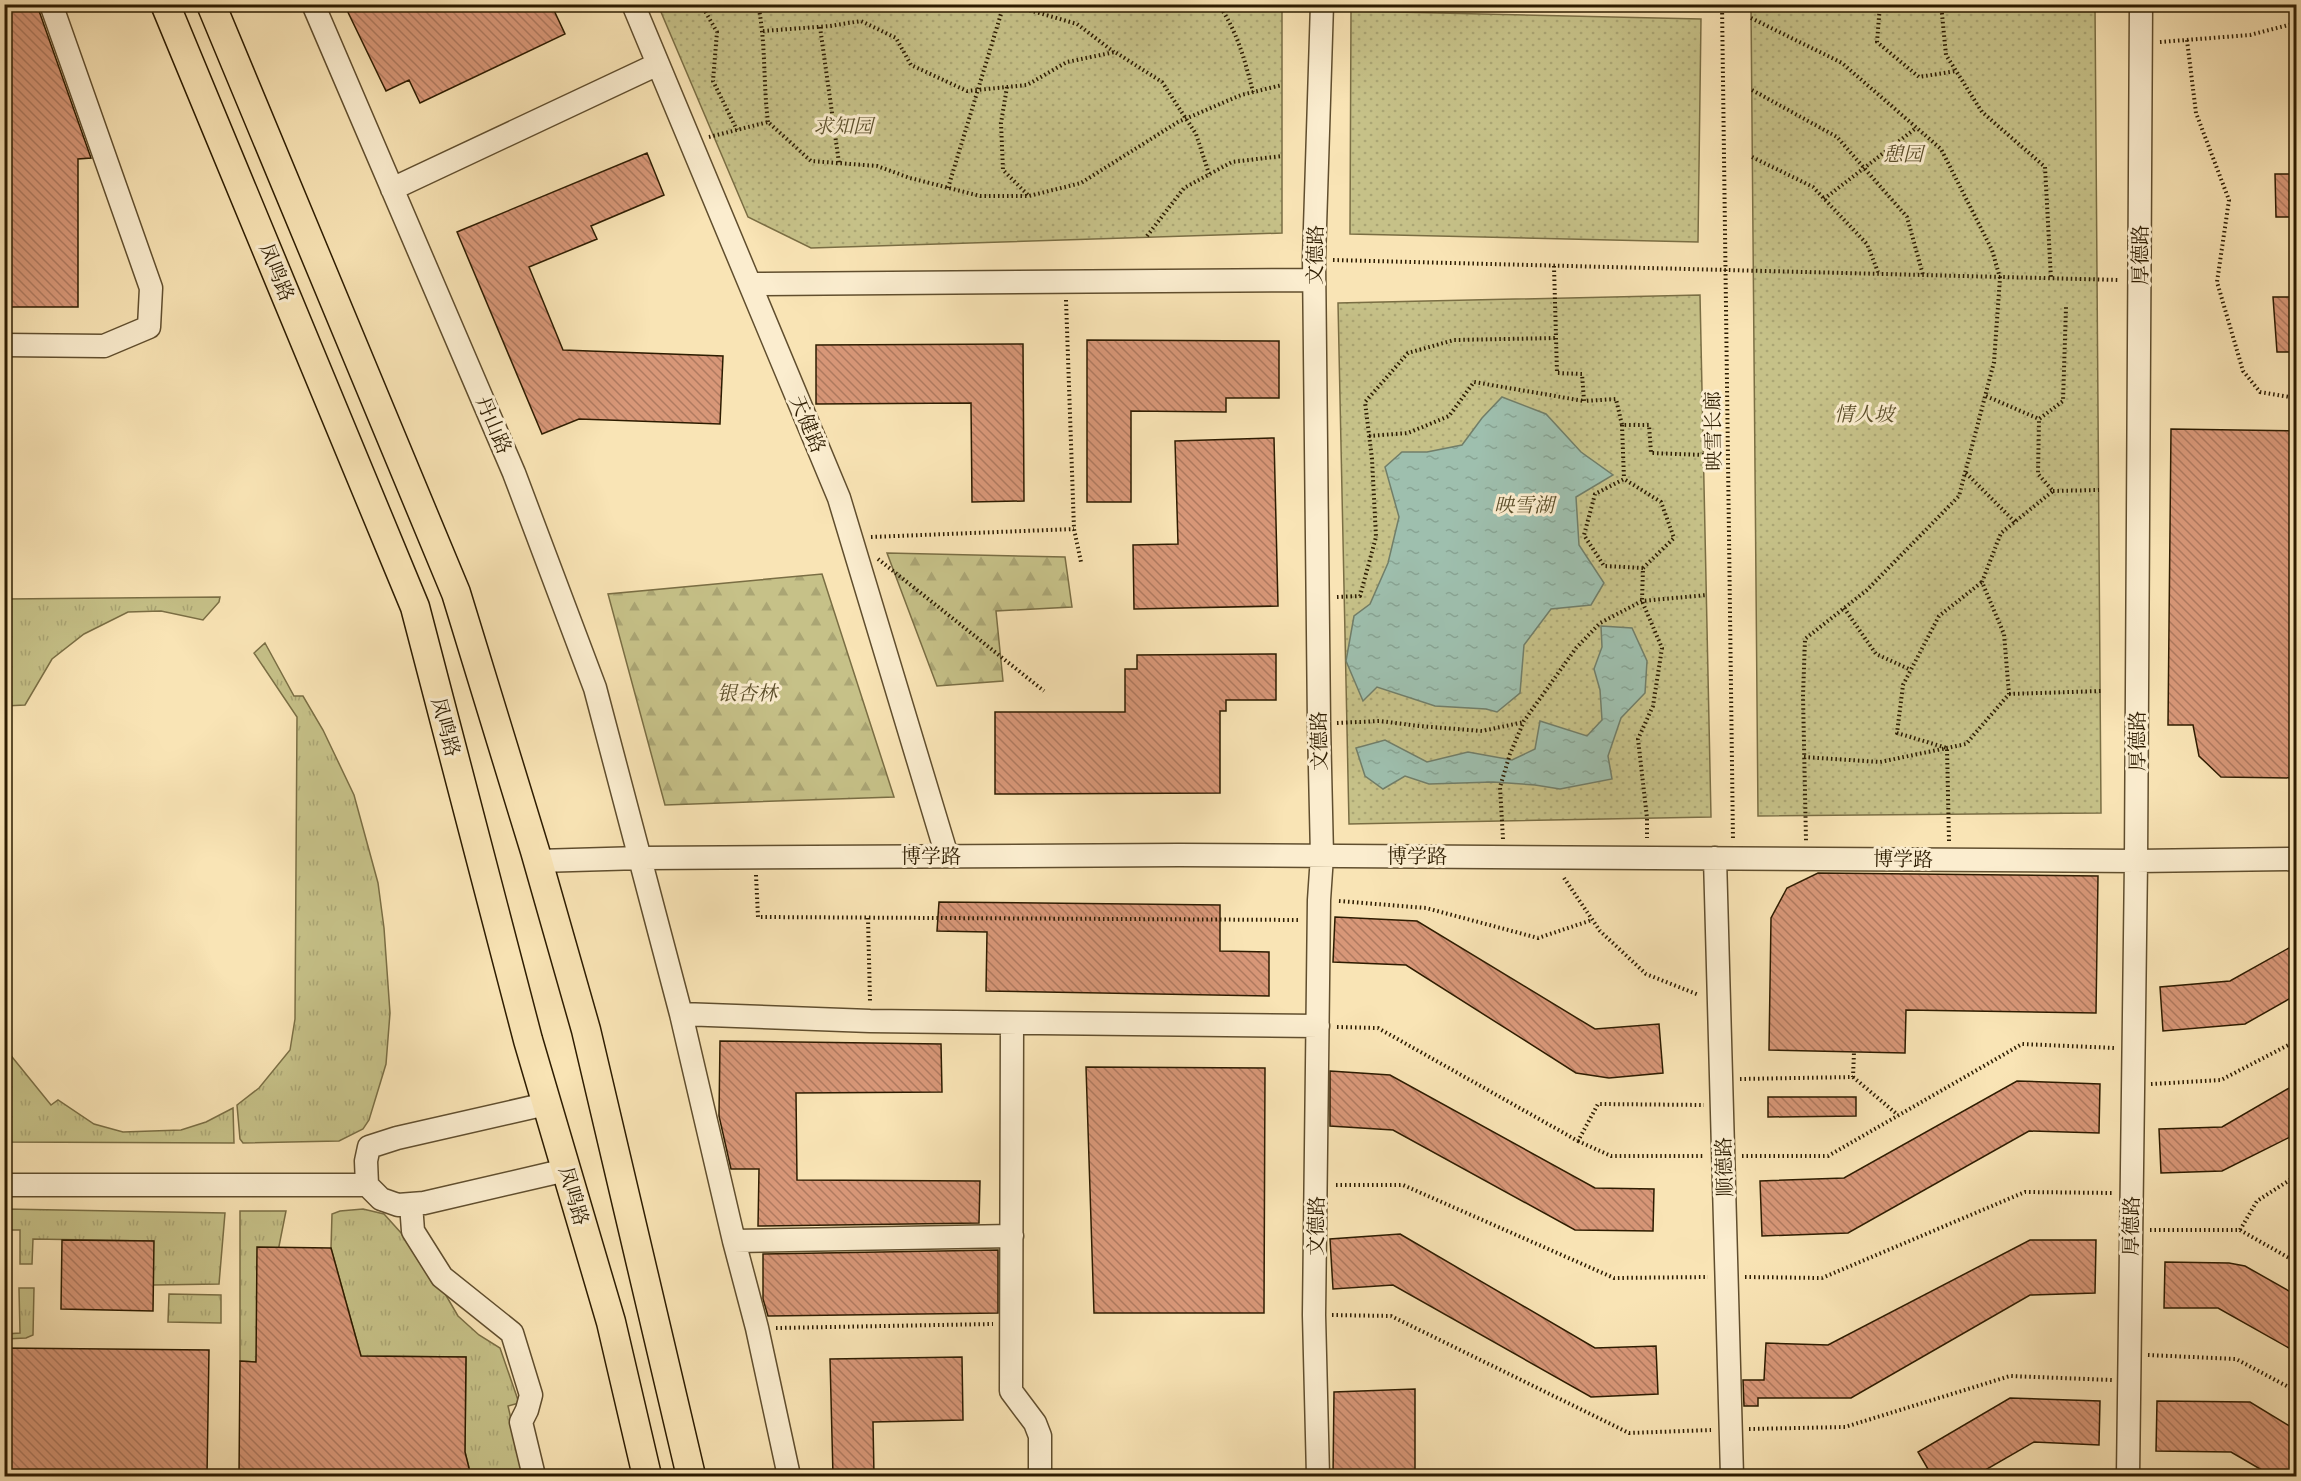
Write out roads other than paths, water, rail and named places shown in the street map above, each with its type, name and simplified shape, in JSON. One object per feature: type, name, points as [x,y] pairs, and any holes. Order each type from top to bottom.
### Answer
[{"type":"main road","name":"凤鸣路","points":[[165,4],[416,607],[528,1040],[611,1322],[647,1476]]},
{"type":"main road","points":[[211,4],[456,593],[538,861],[586,1030],[691,1476]]},
{"type":"street","points":[[4,345],[104,346],[149,327],[151,288],[51,4]]},
{"type":"street","name":"丹山路","points":[[313,4],[514,473],[595,688],[681,1014],[734,1241],[757,1328],[789,1476]]},
{"type":"street","name":"天健路","points":[[633,4],[839,498],[947,856]]},
{"type":"street","name":"文德路","points":[[1318,1476],[1314,1315],[1319,910],[1322,856],[1318,724],[1314,270],[1322,4]]},
{"type":"street","name":"厚德路","points":[[2128,1476],[2136,861],[2141,4]]},
{"type":"street","points":[[392,189],[658,64]]},
{"type":"street","points":[[750,284],[1066,282],[1314,270]]},
{"type":"street","name":"博学路","points":[[538,861],[947,856],[1550,856],[2136,861],[2296,859]]},
{"type":"street","name":"顺德路","points":[[1724,858],[1719,1003],[1732,1476]]},
{"type":"street","points":[[681,1014],[870,1021],[1318,1026]]},
{"type":"street","points":[[1011,1023],[1011,1391],[1035,1423],[1040,1436],[1040,1476]]},
{"type":"street","points":[[546,1104],[397,1138],[369,1147],[366,1161],[367,1185],[381,1199],[398,1205],[424,1203],[566,1170]]},
{"type":"street","points":[[4,1185],[367,1185]]},
{"type":"street","points":[[411,1204],[413,1232],[442,1277],[512,1333],[531,1395],[521,1422],[534,1476]]},
{"type":"street","points":[[734,1241],[1012,1236]]},
{"type":"water","points":[[1502,397],[1546,414],[1581,452],[1613,475],[1576,497],[1579,545],[1604,583],[1591,605],[1551,609],[1524,645],[1520,693],[1497,712],[1486,709],[1435,706],[1377,687],[1363,701],[1346,661],[1354,616],[1370,604],[1388,563],[1399,517],[1385,467],[1402,452],[1427,452],[1462,445],[1482,418]]},
{"type":"water","points":[[1601,626],[1632,628],[1647,661],[1645,693],[1621,718],[1608,756],[1612,779],[1560,789],[1493,782],[1429,784],[1405,776],[1383,789],[1365,776],[1356,748],[1385,740],[1427,762],[1468,752],[1512,760],[1535,749],[1540,721],[1587,736],[1602,720],[1600,690],[1594,669],[1602,647]]},
{"type":"park label","name":"求知园","points":[[843,126]]},
{"type":"park label","name":"憩园","points":[[1903,154]]},
{"type":"park label","name":"情人坡","points":[[1864,414]]},
{"type":"park label","name":"映雪湖","points":[[1524,505]]},
{"type":"park label","name":"银杏林","points":[[747,693]]}]
